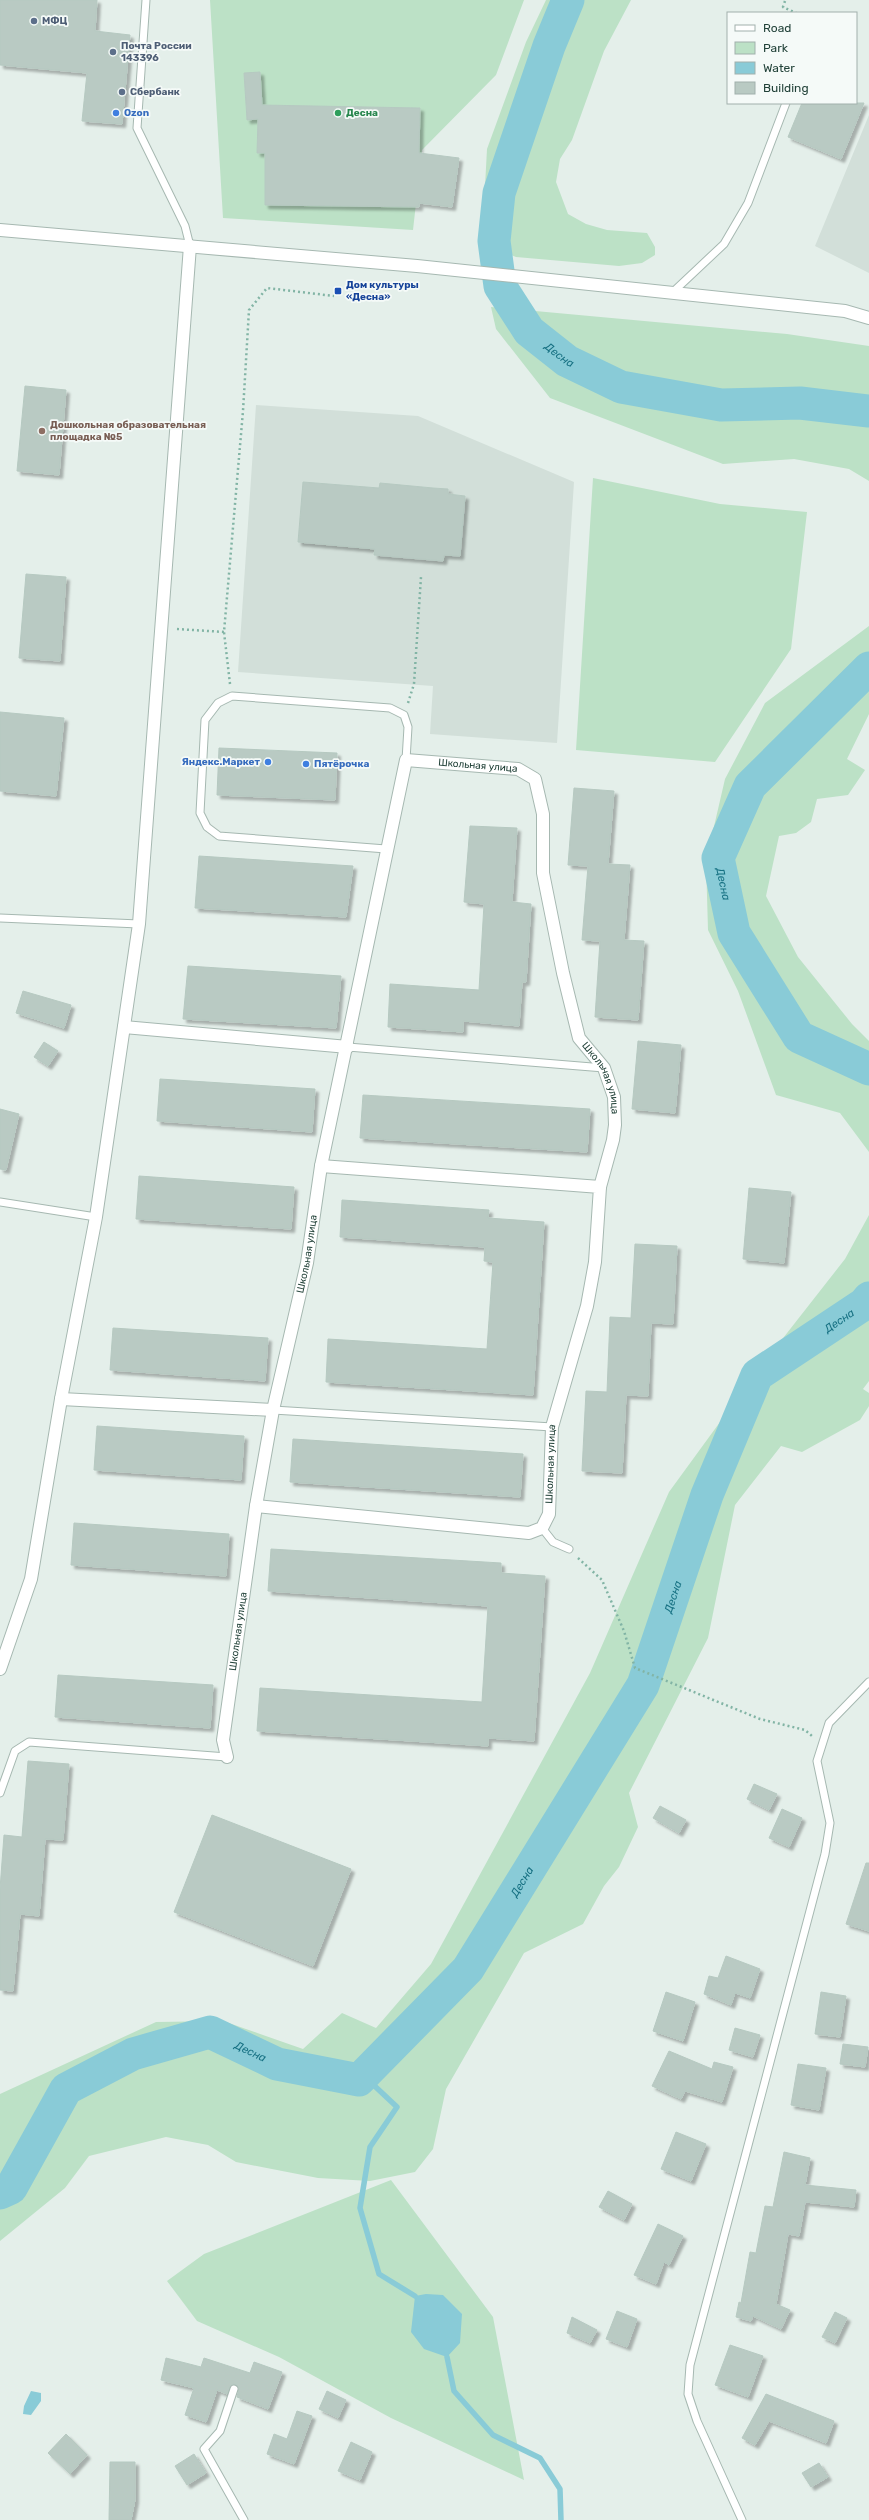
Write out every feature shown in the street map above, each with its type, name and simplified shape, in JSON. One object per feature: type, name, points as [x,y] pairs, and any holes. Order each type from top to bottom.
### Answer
[{"type":"street","points":[[0,230],[417,266],[845,311],[869,318]]},
{"type":"street","points":[[0,1669],[30,1579],[61,1399],[96,1217],[139,924],[190,246]]},
{"type":"street","name":"Школьная улица","points":[[227,1757],[223,1740],[256,1506],[273,1410],[307,1263],[321,1166],[348,1047],[386,849],[406,760],[518,769],[535,779],[543,814],[544,873],[563,973],[579,1038],[604,1068],[614,1097],[615,1124],[611,1154],[600,1187],[595,1262],[587,1306],[552,1427],[549,1514],[542,1528]]},
{"type":"street","points":[[124,1027],[348,1047]]},
{"type":"street","points":[[321,1166],[600,1187]]},
{"type":"street","points":[[61,1399],[273,1410]]},
{"type":"street","points":[[256,1506],[529,1533],[542,1528]]},
{"type":"lane","points":[[146,0],[138,128],[185,226],[190,246]]},
{"type":"lane","points":[[673,292],[724,244],[748,203],[786,104]]},
{"type":"lane","points":[[386,849],[220,836],[207,827],[200,813],[205,720],[218,703],[232,696],[390,708],[404,715],[408,727],[406,760]]},
{"type":"lane","points":[[0,918],[139,924]]},
{"type":"lane","points":[[348,1047],[604,1068]]},
{"type":"lane","points":[[0,1202],[96,1217]]},
{"type":"lane","points":[[273,1410],[552,1427]]},
{"type":"lane","points":[[542,1528],[553,1542],[569,1549]]},
{"type":"lane","points":[[742,2520],[697,2421],[688,2394],[690,2365],[825,1854],[830,1822],[817,1761],[829,1723],[869,1682]]},
{"type":"lane","points":[[0,1794],[14,1751],[29,1742],[227,1757]]},
{"type":"lane","points":[[234,2389],[220,2431],[204,2449],[244,2520]]},
{"type":"path","points":[[785,1],[782,7],[794,12]]},
{"type":"path","points":[[232,696],[224,632],[242,419],[249,310],[267,288],[334,296]]},
{"type":"path","points":[[404,715],[414,684],[421,577]]},
{"type":"path","points":[[162,628],[224,632]]},
{"type":"path","points":[[569,1549],[602,1580],[624,1631],[635,1668],[760,1719],[805,1730],[822,1744]]},
{"type":"shaded area","points":[[869,115],[869,273],[815,246]]},
{"type":"shaded area","points":[[256,405],[418,416],[574,482],[557,743],[430,734],[433,686],[238,672]]},
{"type":"green space","name":"Десна","points":[[210,0],[524,0],[496,75],[422,150],[413,230],[223,218]]},
{"type":"green space","points":[[546,0],[631,0],[604,51],[572,140],[560,159],[556,182],[568,214],[586,224],[607,230],[647,233],[655,247],[655,255],[642,263],[619,266],[516,257],[499,250],[486,233],[484,205],[487,149],[526,42]]},
{"type":"green space","points":[[491,307],[787,334],[869,346],[869,481],[849,469],[794,459],[723,464],[550,398],[496,329]]},
{"type":"green space","points":[[593,478],[720,504],[807,512],[791,649],[715,762],[576,750]]},
{"type":"green space","points":[[869,626],[869,714],[847,759],[865,770],[848,795],[817,799],[811,822],[796,833],[779,836],[766,896],[798,957],[852,1024],[869,1041],[869,1152],[840,1113],[776,1095],[738,991],[708,930],[706,861],[725,779],[765,703]]},
{"type":"green space","points":[[869,1215],[869,1381],[863,1389],[869,1393],[869,1406],[860,1420],[802,1452],[781,1446],[735,1505],[708,1638],[629,1793],[638,1827],[619,1867],[604,1886],[583,1924],[524,1953],[446,2089],[433,2149],[415,2172],[370,2181],[318,2178],[236,2162],[208,2145],[166,2137],[89,2156],[65,2188],[0,2241],[0,2094],[156,2022],[223,2021],[303,2049],[342,2013],[376,2028],[431,1964],[590,1673],[669,1492],[755,1374],[845,1259]]},
{"type":"green space","points":[[391,2180],[493,2317],[524,2480],[391,2418],[279,2357],[197,2321],[167,2281],[204,2254]]},
{"type":"water","points":[[426,2294],[443,2295],[462,2314],[460,2343],[447,2357],[424,2349],[411,2332],[415,2296]]},
{"type":"water","points":[[31,2391],[41,2393],[41,2401],[31,2415],[23,2414],[24,2406]]},
{"type":"building","points":[[0,0],[97,0],[95,31],[130,35],[122,124],[82,121],[87,73],[0,65]]},
{"type":"building","points":[[260,72],[262,105],[420,108],[419,153],[459,158],[452,207],[419,203],[419,207],[265,205],[265,153],[257,153],[258,119],[247,120],[244,73]]},
{"type":"building","points":[[864,103],[841,159],[788,137],[802,104]]},
{"type":"building","name":"Дошкольная образовательная площадка №5","points":[[25,386],[66,390],[59,475],[17,471]]},
{"type":"building","points":[[303,482],[379,488],[380,483],[448,489],[448,494],[465,496],[460,556],[444,555],[443,561],[374,555],[375,549],[298,542]]},
{"type":"building","points":[[26,574],[66,577],[60,661],[19,658]]},
{"type":"building","points":[[0,712],[64,718],[56,796],[0,791]]},
{"type":"building","points":[[219,748],[337,753],[335,800],[217,795]]},
{"type":"building","points":[[574,788],[614,791],[608,864],[630,865],[624,940],[644,941],[638,1020],[595,1017],[600,941],[582,940],[588,866],[568,865]]},
{"type":"building","points":[[470,826],[517,828],[512,902],[531,904],[526,982],[522,982],[519,1026],[463,1021],[463,1032],[388,1027],[390,984],[479,990],[484,904],[464,902]]},
{"type":"building","points":[[199,856],[353,866],[346,917],[195,908]]},
{"type":"building","points":[[188,966],[341,976],[336,1028],[183,1019]]},
{"type":"building","points":[[23,991],[71,1005],[64,1028],[16,1013]]},
{"type":"building","points":[[638,1041],[681,1045],[675,1113],[632,1109]]},
{"type":"building","points":[[44,1042],[58,1051],[48,1066],[34,1057]]},
{"type":"building","points":[[160,1079],[315,1089],[312,1132],[157,1121]]},
{"type":"building","points":[[363,1095],[590,1109],[587,1152],[360,1138]]},
{"type":"building","points":[[0,1109],[19,1114],[6,1170],[0,1169]]},
{"type":"building","points":[[139,1176],[294,1187],[291,1229],[136,1219]]},
{"type":"building","points":[[749,1188],[791,1192],[784,1263],[743,1259]]},
{"type":"building","points":[[342,1200],[489,1210],[488,1218],[544,1222],[533,1395],[326,1382],[328,1339],[487,1349],[493,1262],[484,1261],[485,1247],[340,1237]]},
{"type":"building","points":[[635,1244],[677,1246],[673,1324],[651,1323],[648,1396],[626,1395],[622,1473],[582,1471],[586,1391],[607,1392],[610,1317],[631,1318]]},
{"type":"building","points":[[113,1328],[268,1338],[265,1381],[110,1370]]},
{"type":"building","points":[[97,1426],[244,1436],[241,1480],[94,1470]]},
{"type":"building","points":[[293,1439],[523,1454],[520,1497],[290,1482]]},
{"type":"building","points":[[74,1523],[229,1534],[226,1576],[71,1565]]},
{"type":"building","points":[[271,1549],[501,1563],[501,1573],[545,1576],[534,1741],[488,1738],[488,1746],[257,1731],[260,1688],[482,1702],[488,1606],[268,1591]]},
{"type":"building","points":[[58,1675],[213,1685],[210,1728],[55,1717]]},
{"type":"building","points":[[28,1761],[69,1764],[63,1840],[45,1839],[39,1916],[20,1914],[13,1991],[0,1990],[0,1889],[4,1835],[22,1837]]},
{"type":"building","points":[[754,1784],[777,1794],[769,1810],[747,1799]]},
{"type":"building","points":[[660,1806],[686,1820],[679,1833],[653,1818]]},
{"type":"building","points":[[782,1809],[802,1818],[789,1847],[769,1838]]},
{"type":"building","points":[[212,1815],[351,1869],[313,1966],[174,1912]]},
{"type":"building","points":[[866,1863],[869,1863],[869,1931],[846,1924]]},
{"type":"building","points":[[726,1956],[760,1969],[750,1998],[735,1993],[731,2005],[704,1994],[709,1976],[718,1978]]},
{"type":"building","points":[[666,1992],[695,2002],[683,2041],[653,2031]]},
{"type":"building","points":[[821,1992],[846,1996],[840,2037],[815,2034]]},
{"type":"building","points":[[735,2028],[760,2035],[753,2057],[729,2050]]},
{"type":"building","points":[[843,2044],[868,2047],[865,2067],[840,2064]]},
{"type":"building","points":[[669,2051],[712,2069],[714,2062],[733,2067],[722,2102],[685,2091],[681,2099],[652,2086]]},
{"type":"building","points":[[798,2064],[826,2068],[819,2110],[791,2105]]},
{"type":"building","points":[[676,2132],[706,2144],[691,2181],[661,2169]]},
{"type":"building","points":[[784,2152],[810,2158],[805,2185],[856,2190],[854,2207],[805,2202],[799,2236],[788,2234],[776,2304],[790,2310],[781,2329],[753,2316],[751,2321],[736,2317],[739,2302],[741,2303],[750,2252],[756,2253],[765,2206],[773,2207]]},
{"type":"building","points":[[608,2191],[632,2204],[624,2220],[599,2207]]},
{"type":"building","points":[[658,2224],[683,2236],[669,2265],[664,2262],[656,2284],[634,2275]]},
{"type":"building","points":[[617,2311],[637,2319],[627,2347],[606,2339]]},
{"type":"building","points":[[835,2312],[847,2318],[835,2343],[822,2337]]},
{"type":"building","points":[[572,2317],[597,2330],[590,2343],[567,2333]]},
{"type":"building","points":[[730,2345],[763,2356],[748,2397],[715,2385]]},
{"type":"building","points":[[166,2358],[201,2367],[204,2358],[250,2373],[254,2362],[282,2372],[268,2409],[237,2397],[239,2388],[233,2384],[227,2394],[217,2390],[206,2422],[185,2415],[194,2388],[161,2380]]},
{"type":"building","points":[[327,2391],[346,2400],[338,2418],[319,2409]]},
{"type":"building","points":[[766,2394],[834,2421],[826,2443],[769,2421],[755,2445],[742,2438]]},
{"type":"building","points":[[297,2411],[312,2416],[294,2464],[267,2454],[274,2434],[287,2439]]},
{"type":"building","points":[[66,2434],[87,2455],[70,2474],[48,2453]]},
{"type":"building","points":[[351,2442],[372,2452],[360,2480],[338,2471]]},
{"type":"building","points":[[194,2454],[206,2473],[187,2485],[175,2466]]},
{"type":"building","points":[[110,2462],[135,2462],[135,2500],[131,2520],[109,2520]]},
{"type":"building","points":[[819,2463],[828,2477],[811,2487],[802,2473]]},
{"type":"waterway","name":"Десна","points":[[568,0],[549,46],[499,193],[494,241],[500,286],[529,331],[567,361],[621,387],[721,405],[800,403],[869,411]]},
{"type":"waterway","name":"Десна","points":[[869,668],[750,786],[718,858],[734,933],[799,1037],[869,1069]]},
{"type":"waterway","name":"Десна","points":[[0,2193],[11,2188],[66,2089],[133,2054],[210,2032],[277,2064],[359,2080],[468,1969],[643,1685],[707,1495],[757,1375],[864,1304],[869,1298]]},
{"type":"waterway","points":[[364,2076],[397,2107],[370,2147],[360,2208],[379,2274],[415,2296]]},
{"type":"waterway","points":[[447,2357],[454,2391],[493,2435],[540,2458],[560,2489],[561,2520]]},
{"type":"place","name":"МФЦ","points":[[34,21]]},
{"type":"place","name":"Почта России 143396","points":[[113,52]]},
{"type":"place","name":"Сбербанк","points":[[122,92]]},
{"type":"place","name":"Ozon","points":[[116,113]]},
{"type":"place","name":"Десна","points":[[338,113]]},
{"type":"place","name":"Дом культуры «Десна»","points":[[338,291]]},
{"type":"place","name":"Дошкольная образовательная площадка №5","points":[[42,431]]},
{"type":"place","name":"Яндекс.Маркет","points":[[268,762]]},
{"type":"place","name":"Пятёрочка","points":[[306,764]]}]
